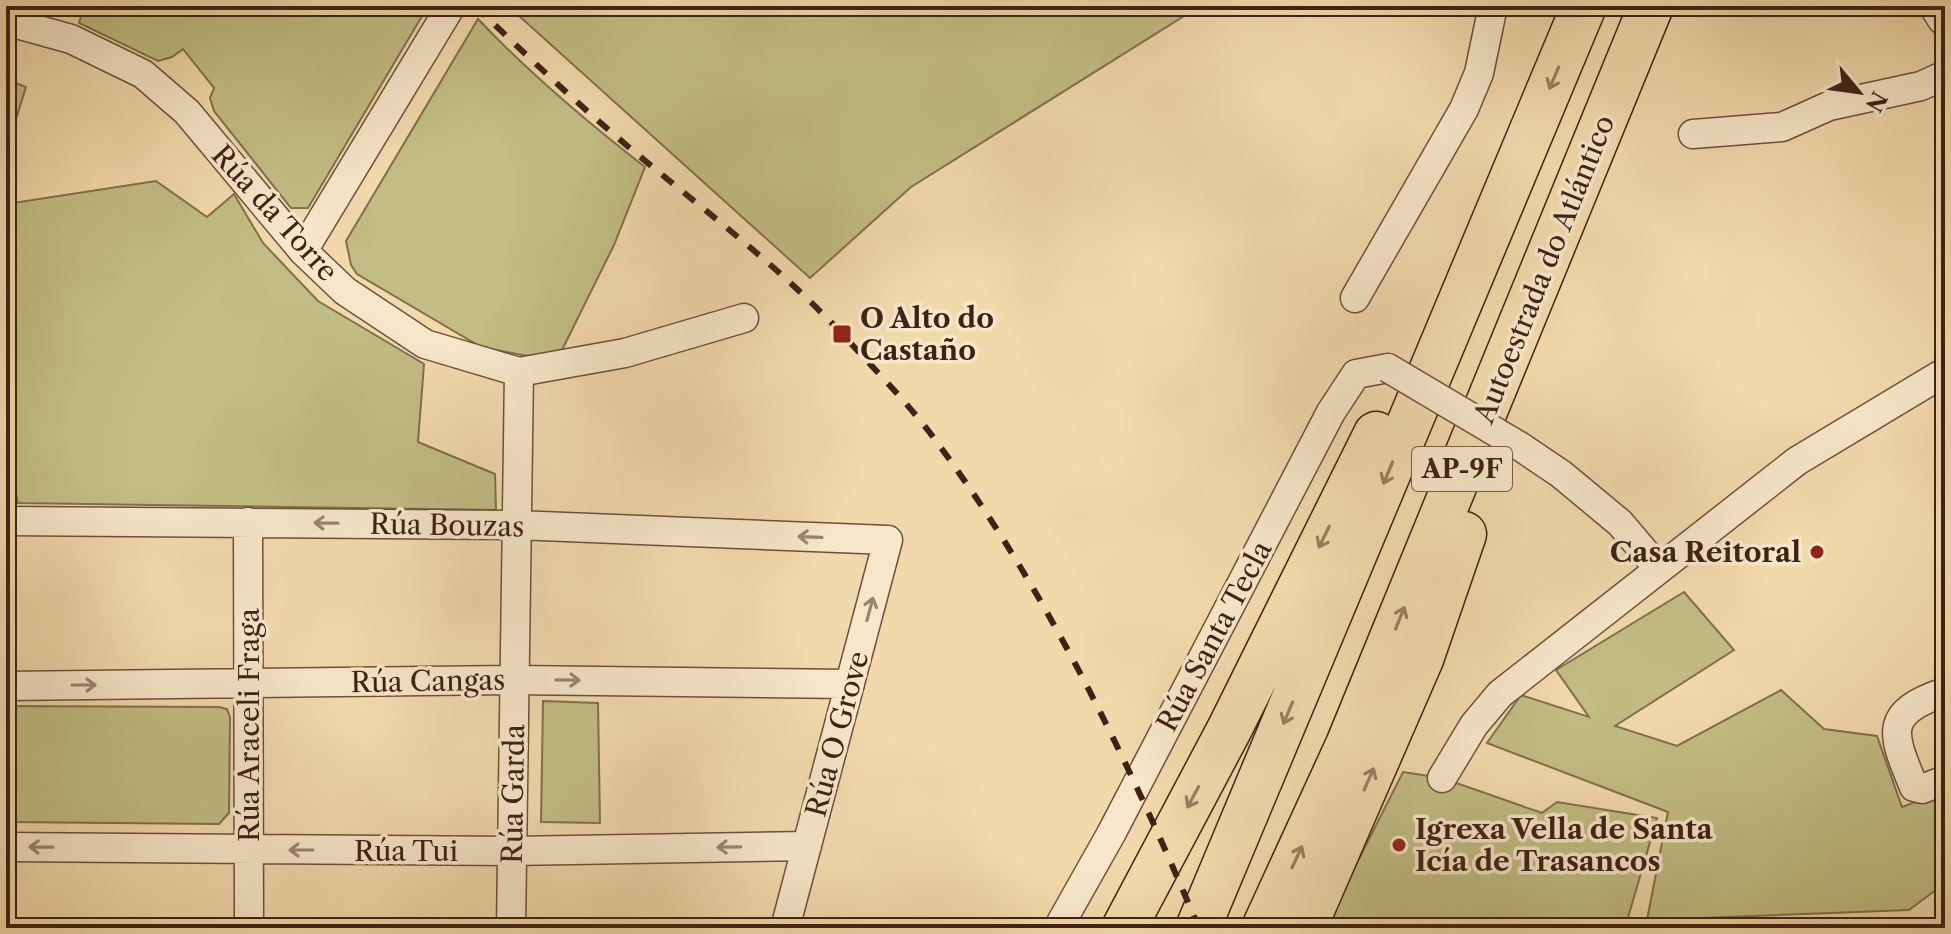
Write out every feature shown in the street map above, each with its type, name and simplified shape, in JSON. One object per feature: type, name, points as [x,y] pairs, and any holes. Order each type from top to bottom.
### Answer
[{"type":"highway","name":"AP-9F","points":[[1198,928],[1584,6]]},
{"type":"highway","name":"Autoestrada do Atlántico","points":[[1264,928],[1348,745],[1651,6]]},
{"type":"highway","points":[[1304,928],[1421,659],[1624,74]]},
{"type":"highway","points":[[1124,928],[1230,728],[1438,308],[1537,118]]},
{"type":"street","points":[[303,251],[451,6]]},
{"type":"street","points":[[1355,298],[1464,109],[1479,73],[1493,6]]},
{"type":"street","points":[[1938,6],[1945,17]]},
{"type":"street","name":"Rúa da Torre","points":[[6,21],[71,39],[143,74],[187,112],[303,251],[345,291],[425,344],[519,372],[625,353],[744,318]]},
{"type":"street","points":[[1693,134],[1782,127],[1829,106],[1921,86],[1945,75]]},
{"type":"street","name":"Rúa Santa Tecla","points":[[1058,928],[1111,834],[1331,412],[1356,374],[1388,368],[1521,447],[1561,474],[1620,523],[1659,569]]},
{"type":"street","name":"Rúa Garda","points":[[511,928],[519,372]]},
{"type":"street","points":[[1446,770],[1474,725],[1500,694],[1797,461],[1945,372]]},
{"type":"street","name":"Rúa Bouzas","points":[[6,521],[516,525],[888,540]]},
{"type":"street","name":"Rúa Araceli Fraga","points":[[248,522],[249,928]]},
{"type":"street","name":"Rúa O Grove","points":[[785,928],[888,540]]},
{"type":"street","name":"Rúa Cangas","points":[[6,686],[515,680],[850,684]]},
{"type":"street","points":[[1945,692],[1917,701],[1902,713],[1896,730],[1914,787],[1922,789],[1945,780]]},
{"type":"street","name":"Rúa Tui","points":[[6,847],[512,851],[807,846]]},
{"type":"shaded area","points":[[84,6],[428,6],[308,208],[291,208],[214,111],[210,98],[214,88],[183,49],[172,57],[158,61],[79,23]]},
{"type":"shaded area","points":[[508,6],[1200,6],[911,187],[810,278]]},
{"type":"shaded area","points":[[478,19],[558,96],[645,167],[614,245],[560,354],[533,357],[481,347],[357,274],[351,265],[346,241]]},
{"type":"shaded area","points":[[6,79],[26,87],[6,151]]},
{"type":"shaded area","points":[[156,181],[207,217],[234,194],[263,243],[318,301],[424,364],[418,442],[495,474],[496,510],[18,503],[6,454],[6,204]]},
{"type":"shaded area","points":[[1684,592],[1734,650],[1615,726],[1677,746],[1781,690],[1824,729],[1877,736],[1902,807],[1945,791],[1945,883],[1909,910],[1647,920],[1668,812],[1487,743],[1521,695],[1589,717],[1556,670]]},
{"type":"shaded area","points":[[543,701],[598,703],[600,823],[541,822]]},
{"type":"shaded area","points":[[6,706],[227,709],[230,717],[229,813],[219,824],[6,822]]},
{"type":"shaded area","points":[[1403,772],[1442,778],[1542,813],[1557,802],[1657,818],[1625,928],[1324,928]]},
{"type":"railway","points":[[475,6],[594,117],[815,306],[928,431],[1016,559],[1083,679],[1144,802],[1199,928]]},
{"type":"place","name":"O Alto do Castaño","points":[[842,334]]},
{"type":"place","name":"Casa Reitoral","points":[[1817,552]]},
{"type":"place","name":"Igrexa Vella de Santa Icía de Trasancos","points":[[1399,845]]}]
